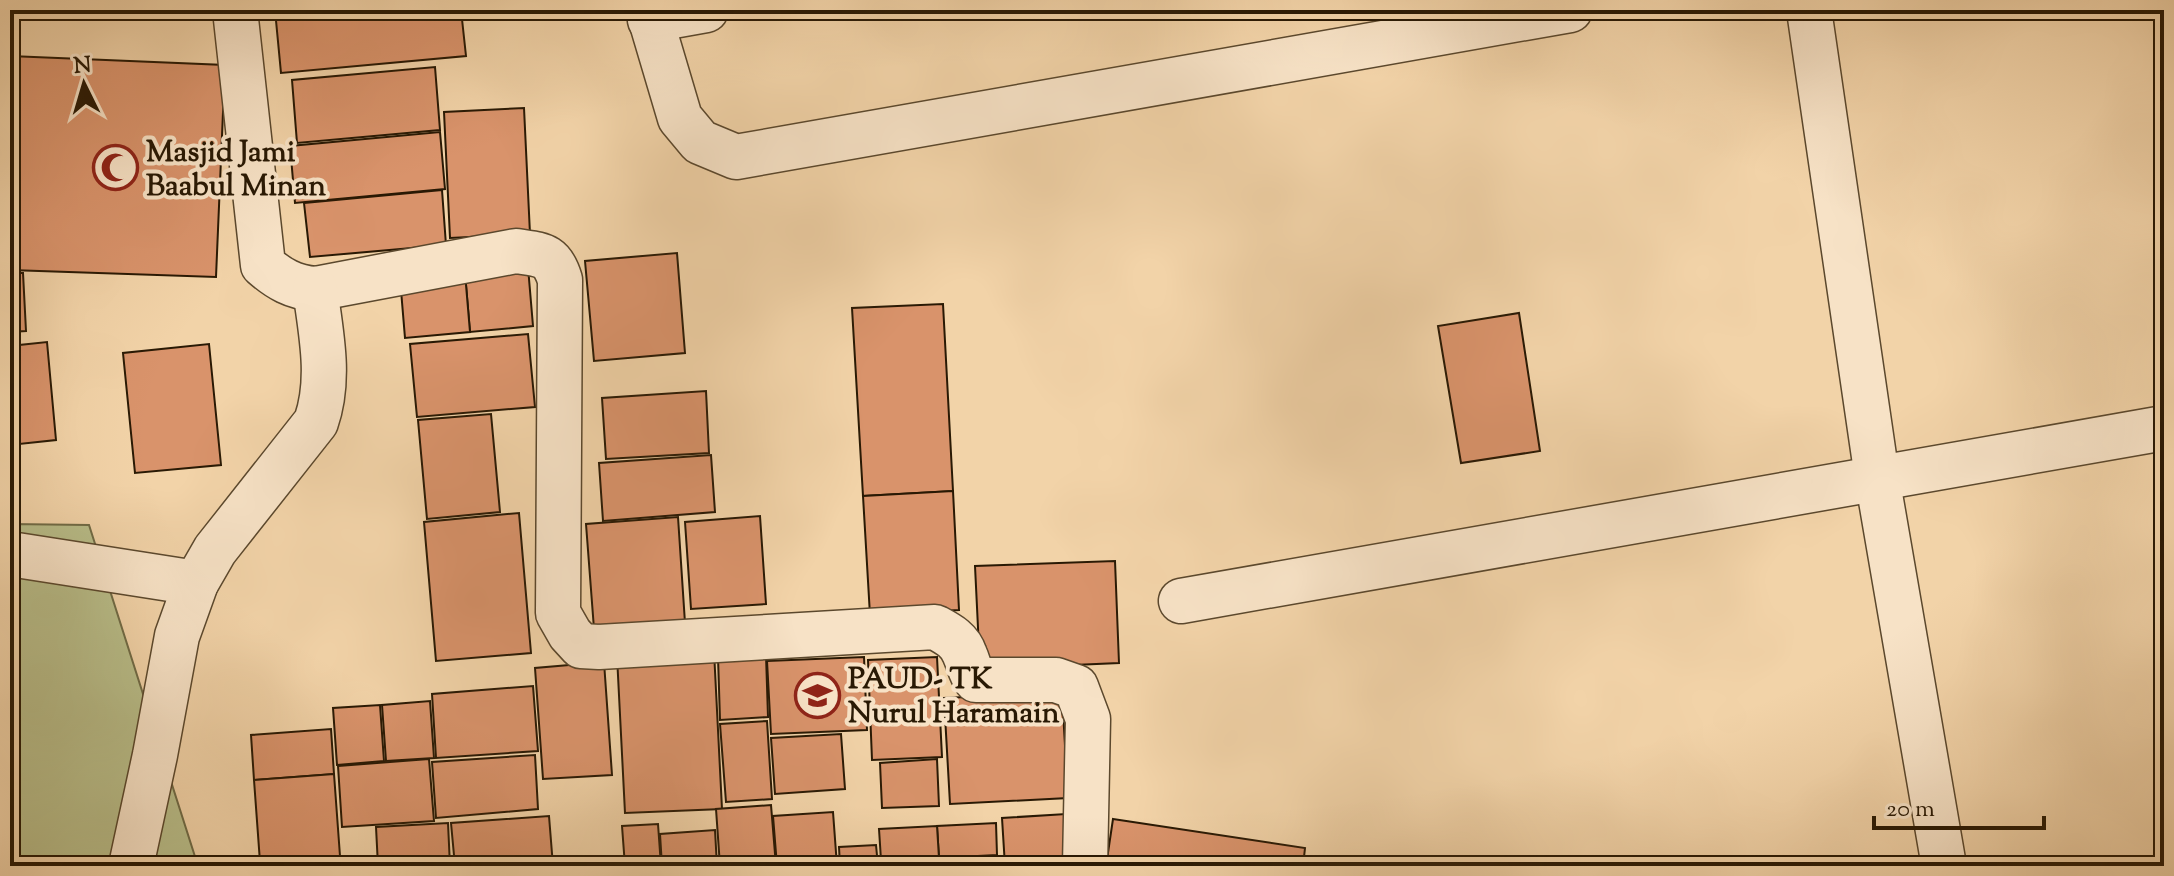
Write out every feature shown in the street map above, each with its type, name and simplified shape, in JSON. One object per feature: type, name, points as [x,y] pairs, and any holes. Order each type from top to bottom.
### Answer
[{"type":"street","points":[[235,10],[263,265],[277,278],[299,287],[315,289],[516,251],[546,256],[556,267],[560,280],[558,613],[581,646],[935,627],[957,640],[965,653],[969,671],[976,680],[1056,680],[1076,687],[1088,719],[1085,866]]},
{"type":"street","points":[[706,10],[649,15],[680,118],[700,142],[736,157],[1570,10]]},
{"type":"street","points":[[1809,10],[1877,477],[1944,866]]},
{"type":"street","points":[[131,866],[177,636],[196,583],[215,550],[316,422],[322,405],[322,342],[315,289]]},
{"type":"street","points":[[1181,601],[2164,428]]},
{"type":"street","points":[[10,554],[196,583]]},
{"type":"green space","points":[[10,524],[89,525],[198,866],[10,866]]},
{"type":"building","points":[[275,10],[461,10],[466,56],[281,73]]},
{"type":"building","name":"Masjid Jami Baabul Minan","points":[[10,56],[225,65],[216,277],[10,270]]},
{"type":"building","points":[[435,67],[440,130],[297,143],[292,80]]},
{"type":"building","points":[[524,108],[530,234],[450,238],[444,112]]},
{"type":"building","points":[[440,132],[445,189],[295,203],[290,146]]},
{"type":"building","points":[[442,190],[446,245],[310,257],[304,203]]},
{"type":"building","points":[[677,253],[685,353],[594,361],[585,261]]},
{"type":"building","points":[[528,267],[533,326],[470,332],[465,273]]},
{"type":"building","points":[[10,273],[23,273],[26,331],[10,332]]},
{"type":"building","points":[[465,273],[470,332],[405,338],[400,278]]},
{"type":"building","points":[[943,304],[953,491],[863,496],[852,308]]},
{"type":"building","points":[[1519,313],[1540,451],[1461,463],[1438,326]]},
{"type":"building","points":[[528,334],[535,407],[417,417],[410,344]]},
{"type":"building","points":[[47,342],[56,440],[10,445],[10,346]]},
{"type":"building","points":[[209,344],[221,465],[135,473],[123,353]]},
{"type":"building","points":[[706,391],[709,453],[606,459],[602,398]]},
{"type":"building","points":[[491,414],[500,512],[427,519],[418,420]]},
{"type":"building","points":[[711,455],[715,512],[603,521],[599,463]]},
{"type":"building","points":[[953,491],[959,610],[870,615],[863,496]]},
{"type":"building","points":[[519,513],[531,653],[436,661],[424,522]]},
{"type":"building","points":[[760,516],[766,604],[691,609],[685,522]]},
{"type":"building","points":[[678,517],[685,623],[594,629],[586,524]]},
{"type":"building","points":[[1115,561],[1119,663],[980,669],[975,566]]},
{"type":"building","points":[[714,651],[722,809],[625,813],[617,656]]},
{"type":"building","points":[[766,655],[768,717],[720,720],[718,657]]},
{"type":"building","name":"PAUD- TK Nurul Haramain","points":[[864,657],[867,730],[771,734],[767,661]]},
{"type":"building","points":[[937,657],[942,757],[872,760],[868,660]]},
{"type":"building","points":[[604,662],[612,775],[543,779],[535,668]]},
{"type":"building","points":[[533,686],[538,751],[436,758],[432,694]]},
{"type":"building","points":[[1062,693],[1068,798],[950,804],[944,698]]},
{"type":"building","points":[[430,701],[434,758],[386,761],[382,705]]},
{"type":"building","points":[[380,705],[384,761],[337,765],[333,708]]},
{"type":"building","points":[[767,721],[772,799],[726,802],[720,724]]},
{"type":"building","points":[[331,729],[334,774],[254,780],[251,735]]},
{"type":"building","points":[[841,734],[845,789],[775,794],[771,738]]},
{"type":"building","points":[[535,755],[538,809],[436,818],[432,762]]},
{"type":"building","points":[[429,759],[434,821],[342,827],[338,766]]},
{"type":"building","points":[[937,759],[939,806],[882,808],[880,763]]},
{"type":"building","points":[[334,774],[340,856],[260,862],[254,780]]},
{"type":"building","points":[[771,805],[776,866],[720,866],[716,809]]},
{"type":"building","points":[[833,812],[837,866],[777,866],[773,816]]},
{"type":"building","points":[[1066,814],[1069,866],[1005,866],[1002,818]]},
{"type":"building","points":[[549,816],[553,866],[455,866],[451,823]]},
{"type":"building","points":[[1113,819],[1305,848],[1303,866],[1106,866]]},
{"type":"building","points":[[448,823],[450,866],[378,866],[376,827]]},
{"type":"building","points":[[996,823],[997,855],[939,858],[937,826]]},
{"type":"building","points":[[658,824],[661,866],[625,866],[622,826]]},
{"type":"building","points":[[937,826],[939,858],[881,860],[879,829]]},
{"type":"building","points":[[715,830],[717,866],[662,866],[660,834]]},
{"type":"building","points":[[876,845],[878,866],[840,866],[839,847]]},
{"type":"building","points":[[364,857],[365,866],[271,866],[271,863]]},
{"type":"building","points":[[997,858],[997,866],[881,866],[881,863]]},
{"type":"place","name":"Masjid Jami Baabul Minan","points":[[115,168]]},
{"type":"place","name":"PAUD- TK Nurul Haramain","points":[[817,695]]}]
